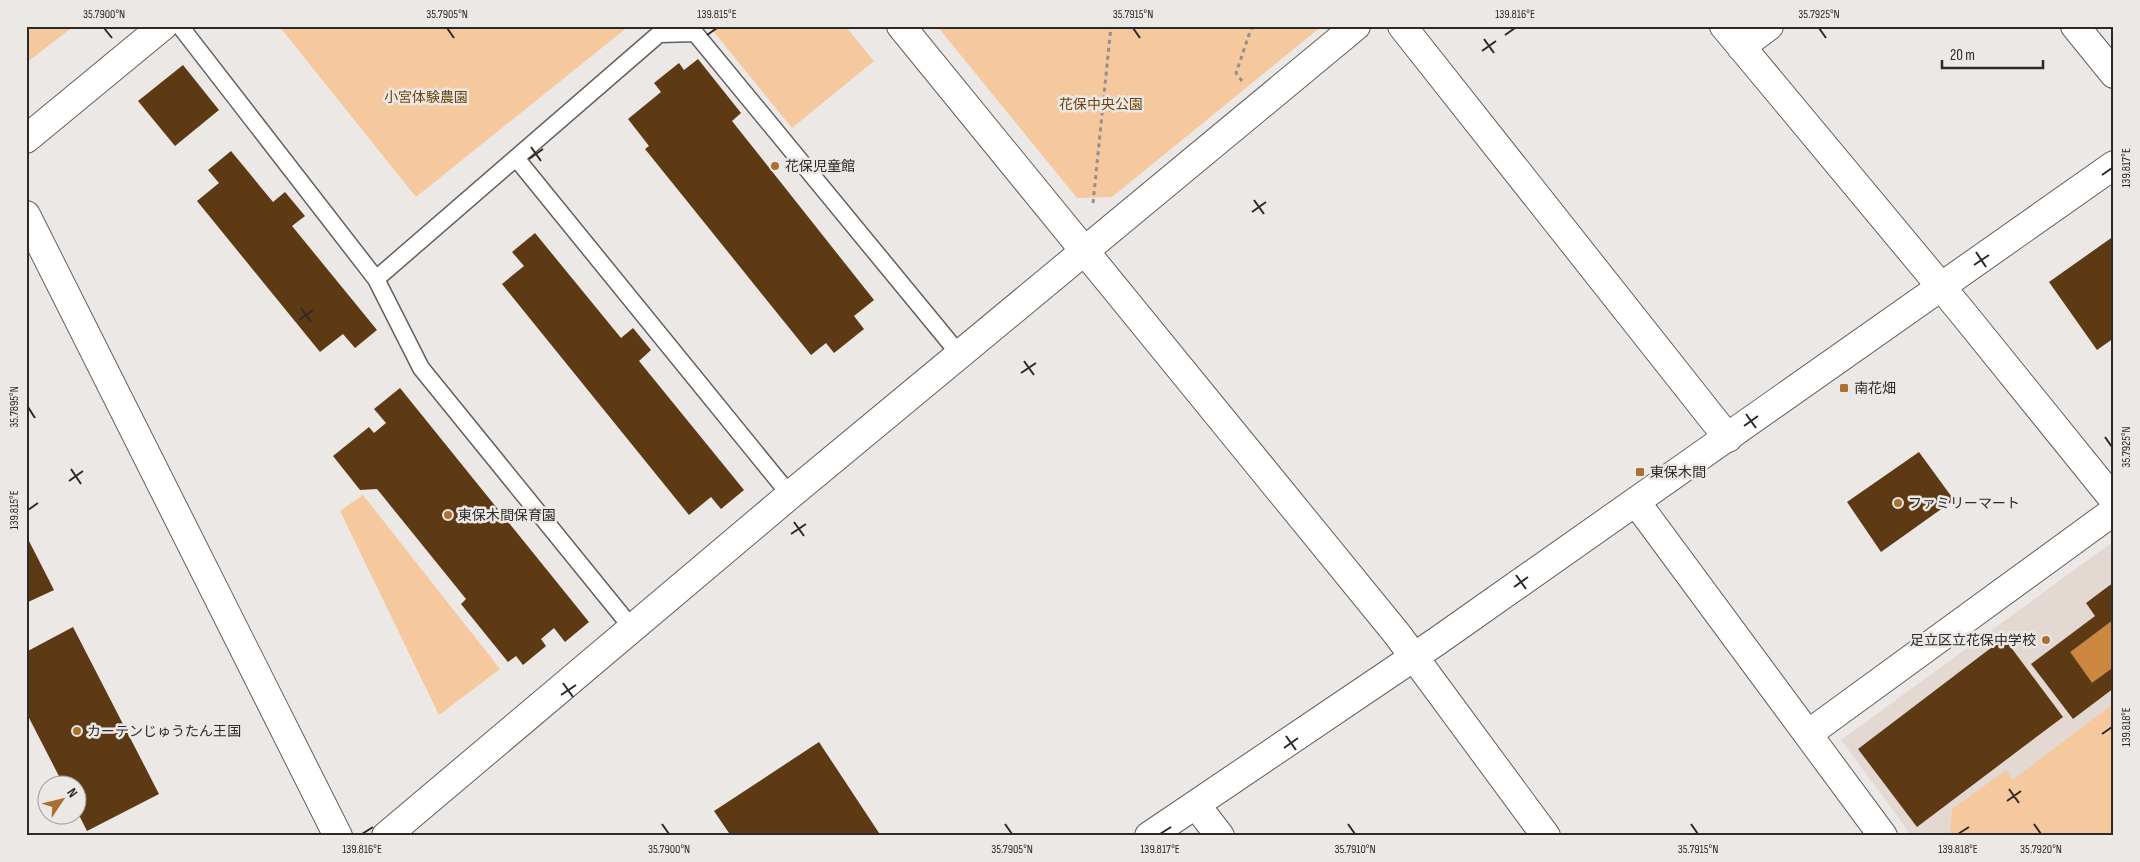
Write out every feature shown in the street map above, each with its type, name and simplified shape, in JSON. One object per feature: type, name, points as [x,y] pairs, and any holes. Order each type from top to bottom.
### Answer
[{"type":"street","points":[[26,139],[163,26]]},
{"type":"street","points":[[901,26],[1414,657],[1546,836]]},
{"type":"street","points":[[386,836],[790,495],[1356,26]]},
{"type":"street","points":[[1402,26],[1728,438]]},
{"type":"street","points":[[1724,26],[1941,287],[2114,500]]},
{"type":"street","points":[[1741,47],[1769,26]]},
{"type":"street","points":[[2075,26],[2114,74]]},
{"type":"street","points":[[1149,836],[1414,657],[2114,165]]},
{"type":"street","points":[[26,215],[338,836]]},
{"type":"street","points":[[1636,502],[1883,836]]},
{"type":"street","points":[[1808,734],[2114,511]]},
{"type":"street","points":[[1196,805],[1220,836]]},
{"type":"lane","points":[[180,26],[376,279],[421,368],[632,628]]},
{"type":"lane","points":[[376,279],[659,34],[695,33],[960,355]]},
{"type":"lane","points":[[516,158],[790,495]]},
{"type":"path","points":[[1093,204],[1111,26]]},
{"type":"path","points":[[1246,86],[1236,72],[1252,26]]},
{"type":"shaded area","name":"足立区立花保中学校","points":[[2114,541],[2114,836],[1912,836],[1841,740]]},
{"type":"shaded area","points":[[2114,619],[2114,667],[2092,683],[2070,652]]},
{"type":"green space","points":[[26,26],[74,26],[26,63]]},
{"type":"green space","name":"小宮体験農園","points":[[279,26],[629,26],[416,197]]},
{"type":"green space","points":[[709,26],[845,26],[874,61],[792,128]]},
{"type":"green space","name":"花保中央公園","points":[[937,26],[1322,26],[1112,197],[1077,198]]},
{"type":"green space","points":[[363,495],[500,669],[439,715],[340,511]]},
{"type":"green space","points":[[2114,703],[2114,836],[1950,836],[1952,809],[2006,770],[2013,780]]},
{"type":"building","points":[[698,59],[741,113],[732,121],[874,300],[854,316],[864,329],[834,353],[826,343],[811,355],[645,149],[649,146],[628,119],[661,92],[654,83],[679,63],[684,70]]},
{"type":"building","points":[[183,65],[219,110],[175,146],[138,101]]},
{"type":"building","points":[[231,151],[273,202],[285,192],[305,216],[292,226],[377,330],[355,348],[343,334],[320,352],[197,201],[219,183],[208,170]]},
{"type":"building","points":[[535,233],[621,338],[633,328],[651,350],[639,361],[744,490],[721,509],[711,497],[689,515],[502,284],[524,266],[512,252]]},
{"type":"building","points":[[2114,236],[2114,338],[2097,350],[2049,282]]},
{"type":"building","points":[[400,388],[589,622],[565,642],[554,628],[541,639],[546,646],[523,665],[516,656],[508,662],[461,604],[466,599],[377,489],[360,490],[333,456],[369,427],[374,433],[386,423],[374,409]]},
{"type":"building","points":[[1919,452],[1954,500],[1881,552],[1847,502]]},
{"type":"building","points":[[29,541],[54,590],[26,603],[26,543]]},
{"type":"building","points":[[2114,582],[2114,619],[2070,652],[2092,683],[2114,667],[2114,688],[2073,719],[2031,664],[2095,616],[2086,603]]},
{"type":"building","points":[[73,627],[159,794],[87,831],[84,824],[88,824],[88,774],[58,774],[26,712],[26,652]]},
{"type":"building","points":[[2004,638],[2063,717],[1917,827],[1858,749]]},
{"type":"building","points":[[819,742],[881,836],[731,836],[714,811]]},
{"type":"place","name":"花保児童館","points":[[775,166]]},
{"type":"place","name":"南花畑","points":[[1844,388]]},
{"type":"place","name":"東保木間","points":[[1640,472]]},
{"type":"place","name":"ファミリーマート","points":[[1898,503]]},
{"type":"place","name":"東保木間保育園","points":[[448,515]]},
{"type":"place","name":"足立区立花保中学校","points":[[2046,640]]},
{"type":"place","name":"カーテンじゅうたん王国","points":[[77,731]]}]
